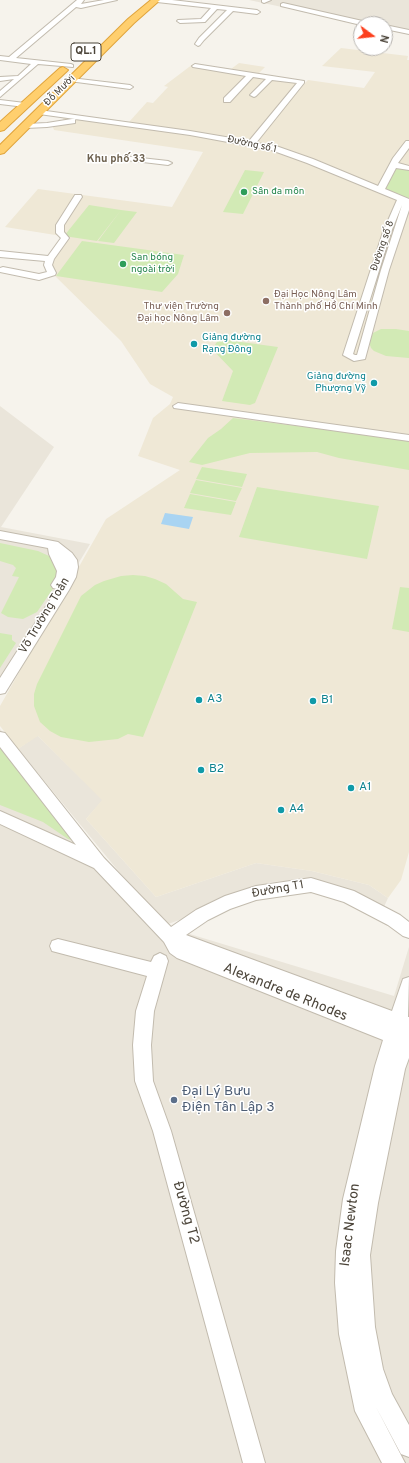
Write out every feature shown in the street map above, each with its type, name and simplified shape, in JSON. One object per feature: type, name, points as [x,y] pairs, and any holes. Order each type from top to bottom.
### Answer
[{"type":"highway","name":"QL.1","points":[[106,32],[145,0]]},
{"type":"highway","name":"Đỗ Mười","points":[[0,145],[12,125],[33,109],[111,34],[151,0]]},
{"type":"highway","name":"Đỗ Mười","points":[[0,133],[71,80],[131,21],[157,0]]},
{"type":"highway","name":"Đỗ Mười","points":[[33,109],[73,62]]},
{"type":"highway","name":"Đỗ Mười","points":[[0,151],[17,136],[12,125]]},
{"type":"street","points":[[11,59],[80,0]]},
{"type":"street","points":[[74,5],[81,6],[114,0]]},
{"type":"street","points":[[157,0],[258,12]]},
{"type":"street","points":[[180,21],[203,21],[226,3]]},
{"type":"street","points":[[198,44],[201,39],[241,4]]},
{"type":"street","points":[[283,5],[353,21]]},
{"type":"street","points":[[393,29],[409,32]]},
{"type":"street","points":[[0,58],[37,62],[73,62]]},
{"type":"street","points":[[0,95],[37,62]]},
{"type":"street","points":[[195,66],[302,82],[252,143]]},
{"type":"street","points":[[227,100],[251,75]]},
{"type":"street","points":[[0,79],[13,77],[20,78]]},
{"type":"street","points":[[254,95],[270,78]]},
{"type":"street","points":[[71,80],[130,87]]},
{"type":"street","points":[[242,95],[248,88]]},
{"type":"street","name":"Đường số 1","points":[[0,102],[59,114],[252,143],[288,153],[406,201]]},
{"type":"street","points":[[55,124],[59,120],[59,114]]},
{"type":"street","name":"Đường số 1","points":[[12,125],[47,125],[86,118]]},
{"type":"street","points":[[17,136],[47,125]]},
{"type":"street","points":[[380,190],[397,158],[409,143]]},
{"type":"street","points":[[126,158],[168,163]]},
{"type":"street","points":[[394,165],[409,168]]},
{"type":"street","points":[[3,270],[39,277],[52,273],[48,264],[65,238],[60,233],[60,225],[78,197]]},
{"type":"street","name":"Đường số 8","points":[[392,233],[385,270],[361,357],[354,358],[348,355],[375,269],[406,201]]},
{"type":"street","points":[[0,254],[50,259]]},
{"type":"street","points":[[375,269],[385,270]]},
{"type":"street","points":[[179,402],[409,431]]},
{"type":"street","points":[[268,414],[409,438]]},
{"type":"street","name":"Võ Trường Toản","points":[[0,535],[54,545],[68,556],[71,560],[72,567],[70,577],[0,689]]},
{"type":"street","name":"Võ Trường Toản","points":[[0,675],[62,578],[63,571],[55,554],[54,545]]},
{"type":"street","points":[[0,737],[99,863]]},
{"type":"street","name":"Alexandre de Rhodes","points":[[0,817],[99,863],[170,937],[176,948],[183,953],[403,1031]]},
{"type":"street","name":"Đường T1","points":[[170,937],[202,914],[225,903],[256,893],[311,885],[348,896],[394,920],[409,931]]},
{"type":"street","name":"Đường T2","points":[[58,946],[158,966],[145,1010],[142,1045],[144,1082],[164,1138],[254,1463]]},
{"type":"street","name":"Isaac Newton","points":[[409,985],[395,1076],[368,1203],[360,1255],[364,1327],[373,1369],[383,1400],[409,1446]]},
{"type":"street","name":"Isaac Newton","points":[[394,1463],[366,1411],[349,1334],[345,1283],[346,1251],[353,1199],[384,1066],[403,1031]]},
{"type":"shaded area","points":[[249,0],[409,0],[409,34],[393,31],[393,16],[353,16],[353,22]]},
{"type":"shaded area","points":[[341,48],[353,49],[353,56],[393,56],[393,54],[408,56],[407,60],[409,60],[409,852],[401,880],[388,898],[369,885],[312,871],[256,863],[156,897],[86,819],[102,800],[38,736],[18,749],[0,726],[0,706],[106,519],[180,470],[138,456],[153,418],[170,404],[173,397],[150,384],[121,341],[54,275],[52,260],[68,237],[5,227],[38,189],[172,207],[203,152],[54,130],[53,127],[62,124],[64,113],[129,122],[147,102],[153,103],[168,87],[164,86],[193,64],[231,69],[239,63],[265,67],[256,76],[304,84],[308,80],[364,88],[375,72],[322,66]]},
{"type":"shaded area","points":[[0,406],[54,447],[1,527],[90,544],[0,694]]},
{"type":"shaded area","points":[[0,729],[160,925],[394,996],[409,947],[409,1463],[0,1463]]},
{"type":"shaded area","points":[[37,735],[103,800],[86,819],[156,897],[256,863],[312,871],[369,885],[388,898],[383,909],[300,880],[272,882],[245,890],[202,912],[168,924],[148,907],[18,749]]},
{"type":"green space","points":[[397,167],[409,170],[409,199],[385,190]]},
{"type":"green space","name":"Sân đa môn","points":[[245,170],[264,172],[243,214],[223,212]]},
{"type":"green space","points":[[89,205],[121,210],[97,241],[64,236]]},
{"type":"green space","points":[[121,210],[137,212],[114,243],[98,241]]},
{"type":"green space","name":"San bóng ngoài trời","points":[[82,241],[184,255],[178,274],[162,292],[56,276]]},
{"type":"green space","points":[[381,329],[409,331],[409,358],[386,356],[374,351],[371,348],[369,342],[373,333]]},
{"type":"green space","points":[[219,339],[278,347],[255,403],[250,405],[222,401],[233,371],[212,349]]},
{"type":"green space","points":[[233,418],[409,440],[409,470],[339,458],[317,452],[250,453],[202,465],[189,462],[208,438]]},
{"type":"green space","points":[[202,467],[247,474],[242,487],[196,479]]},
{"type":"green space","points":[[196,480],[242,488],[236,501],[190,493]]},
{"type":"green space","points":[[257,487],[379,506],[367,559],[239,537]]},
{"type":"green space","points":[[190,494],[236,502],[231,515],[184,508]]},
{"type":"green space","points":[[0,543],[38,551],[49,556],[55,563],[59,574],[57,583],[37,612],[23,619],[8,617],[1,613],[19,577],[12,576],[16,568],[13,565],[0,561]]},
{"type":"green space","points":[[133,575],[155,579],[166,584],[183,599],[197,602],[143,737],[128,734],[118,739],[89,742],[61,737],[50,731],[40,722],[34,706],[34,694],[37,684],[81,596],[95,585],[104,581],[121,576]]},
{"type":"green space","points":[[400,587],[409,588],[409,632],[392,629]]},
{"type":"green space","points":[[0,633],[12,635],[12,640],[16,643],[0,668]]},
{"type":"green space","points":[[0,740],[76,841],[68,839],[43,822],[0,805]]},
{"type":"water","points":[[165,513],[193,517],[189,529],[161,524]]},
{"type":"place","name":"Sân đa môn","points":[[244,192]]},
{"type":"place","name":"San bóng ngoài trời","points":[[123,264]]},
{"type":"place","name":"Đại Học Nông Lâm Thành phố Hồ Chí Minh","points":[[266,301]]},
{"type":"place","name":"Thư viện Trường Đại học Nông Lâm","points":[[227,313]]},
{"type":"place","name":"Giảng đường Rạng Đông","points":[[194,344]]},
{"type":"place","name":"Giảng đường Phượng Vỹ","points":[[374,383]]},
{"type":"place","name":"A3","points":[[199,700]]},
{"type":"place","name":"B1","points":[[313,701]]},
{"type":"place","name":"B2","points":[[201,770]]},
{"type":"place","name":"A1","points":[[351,788]]},
{"type":"place","name":"A4","points":[[281,810]]},
{"type":"place","name":"Đại Lý Bưu Điện Tân Lập 3","points":[[174,1100]]},
{"type":"district","name":"Khu phố 33","points":[[116,160]]}]
